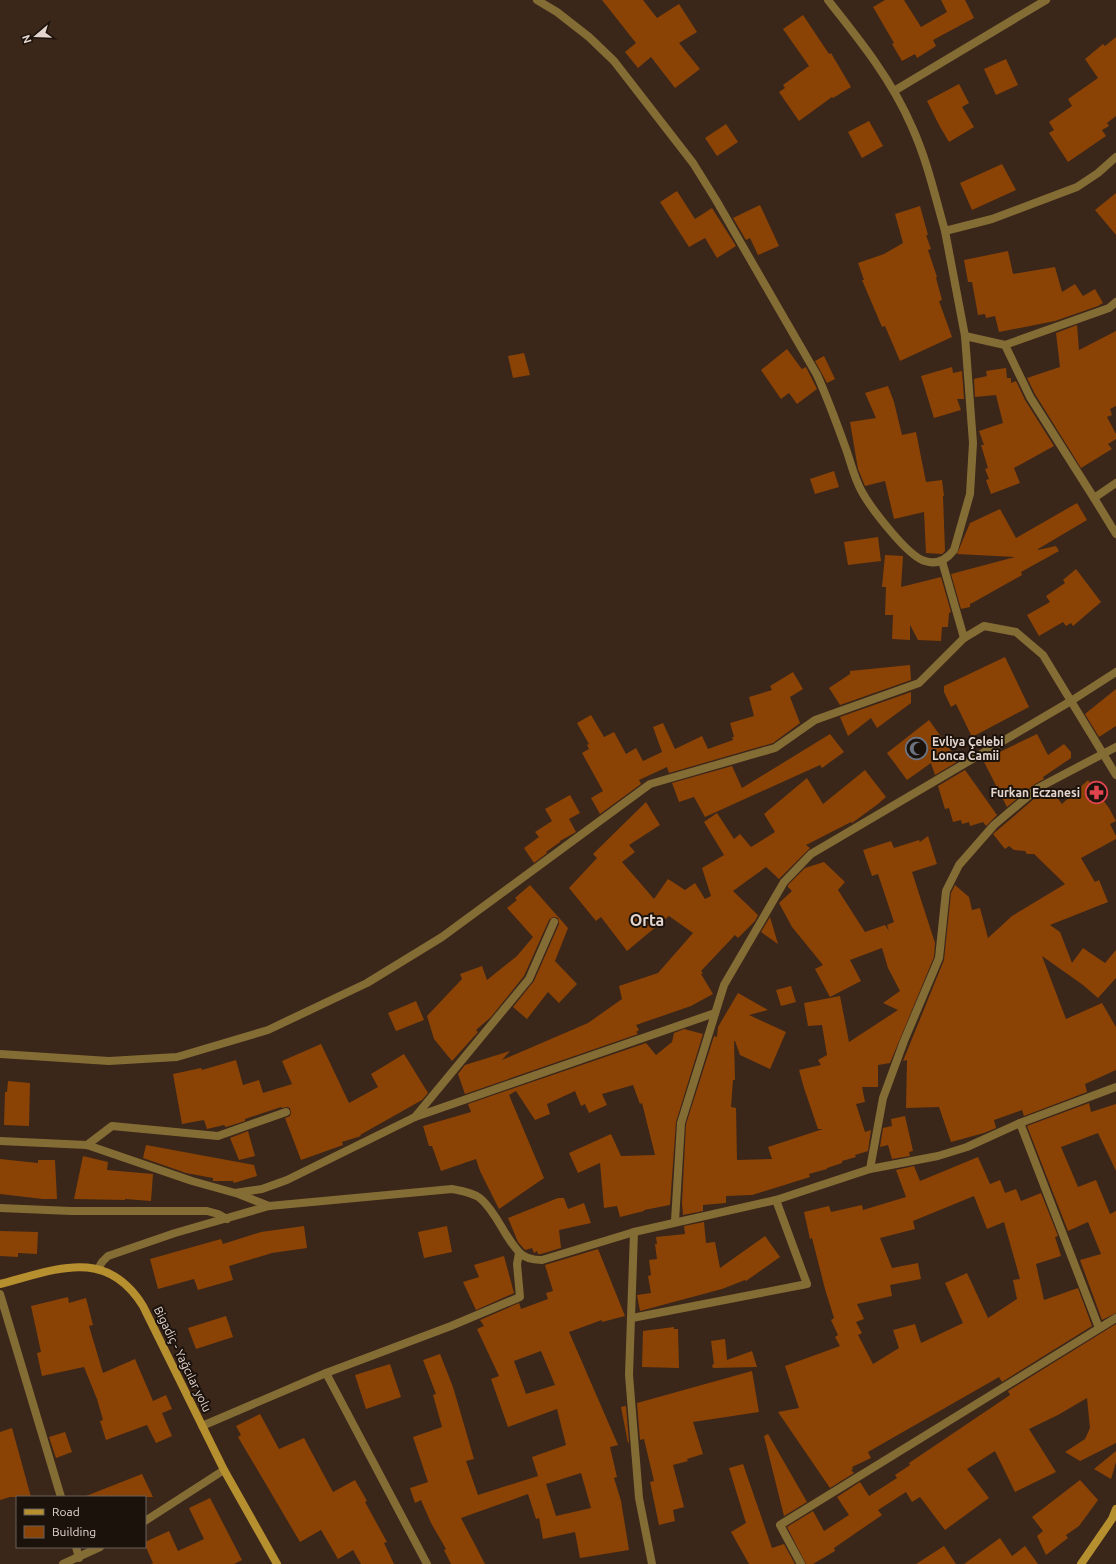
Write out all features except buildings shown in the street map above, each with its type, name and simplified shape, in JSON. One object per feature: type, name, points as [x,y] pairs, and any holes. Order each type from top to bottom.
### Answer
[{"type":"main road","name":"Bigadiç - Yağcılar yolu","points":[[0,1284],[72,1267],[98,1269],[110,1274],[125,1283],[136,1294],[224,1470],[277,1564]]},
{"type":"main road","points":[[1081,1564],[1112,1519],[1116,1509]]},
{"type":"street","points":[[537,0],[557,12],[589,37],[614,61],[692,163],[716,200],[817,375],[828,400],[853,472],[862,492],[872,508],[891,532],[917,558],[933,563],[942,561],[954,550],[970,494],[973,443],[965,336],[945,231],[925,162],[912,126],[894,91],[856,34],[828,0]]},
{"type":"street","points":[[894,91],[1046,0]]},
{"type":"street","points":[[945,231],[992,219],[1077,187],[1098,173],[1116,157]]},
{"type":"street","points":[[965,336],[1005,345],[1109,308],[1116,302]]},
{"type":"street","points":[[1005,345],[1030,397],[1116,534]]},
{"type":"street","points":[[1094,498],[1116,483]]},
{"type":"street","points":[[942,561],[964,638]]},
{"type":"street","points":[[0,1054],[109,1061],[177,1057],[268,1030],[367,983],[442,937],[650,784],[774,748],[815,720],[919,683],[964,638],[984,626],[1016,632],[1043,655],[1116,775]]},
{"type":"street","points":[[675,1221],[681,1123],[724,985],[784,882],[811,854],[1071,701],[1116,672]]},
{"type":"street","points":[[870,1169],[883,1098],[904,1041],[939,958],[946,891],[959,865],[994,825],[1038,788],[1116,747]]},
{"type":"street","points":[[414,1118],[529,979],[554,922]]},
{"type":"street","points":[[235,1193],[262,1189],[288,1180],[414,1118],[715,1013]]},
{"type":"street","points":[[98,1269],[108,1256],[175,1233],[269,1206],[452,1189],[481,1198],[499,1221],[519,1253],[527,1258],[542,1260],[675,1221],[776,1200],[870,1169],[938,1156],[967,1147],[1020,1123],[1116,1087]]},
{"type":"street","points":[[87,1145],[112,1126],[218,1136],[286,1112]]},
{"type":"street","points":[[1020,1123],[1098,1328]]},
{"type":"street","points":[[0,1141],[87,1145],[192,1181],[235,1193],[269,1206]]},
{"type":"street","points":[[632,1318],[807,1284],[776,1200]]},
{"type":"street","points":[[0,1208],[71,1211],[207,1211],[218,1214],[227,1219]]},
{"type":"street","points":[[634,1232],[629,1375],[639,1498],[652,1564]]},
{"type":"street","points":[[202,1426],[326,1373],[451,1326],[520,1297],[517,1264],[519,1253]]},
{"type":"street","points":[[0,1294],[61,1496]]},
{"type":"street","points":[[801,1564],[780,1525],[1116,1318]]},
{"type":"street","points":[[326,1373],[427,1564]]},
{"type":"street","points":[[146,1520],[224,1470]]},
{"type":"street","points":[[76,1548],[79,1558]]},
{"type":"street","points":[[63,1564],[98,1548]]},
{"type":"place","name":"Evliya Çelebi Lonca Camii","points":[[917,748]]},
{"type":"place","name":"Furkan Eczanesi","points":[[1096,792]]},
{"type":"district","name":"Orta","points":[[647,920]]}]
